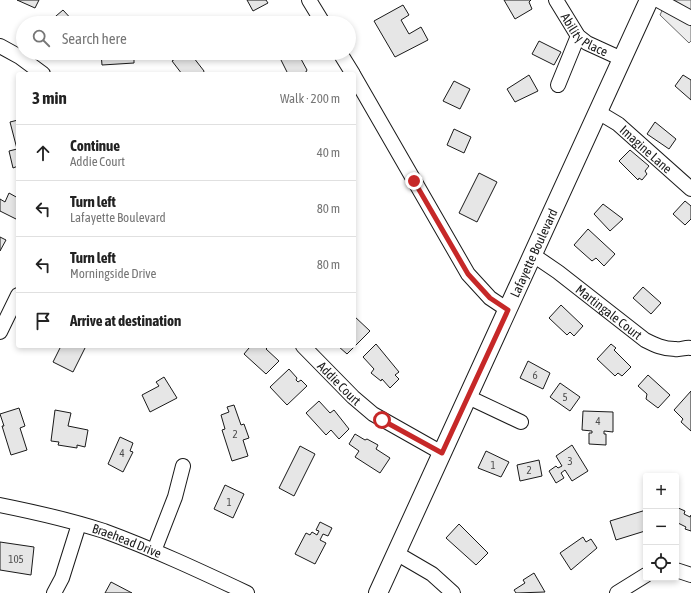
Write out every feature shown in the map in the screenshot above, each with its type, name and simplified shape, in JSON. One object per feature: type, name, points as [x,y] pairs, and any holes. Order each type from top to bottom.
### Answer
[{"type":"main road","name":"Lafayette Boulevard","points":[[378,593],[649,0]]},
{"type":"street","points":[[309,0],[319,16]]},
{"type":"street","name":"Ability Place","points":[[556,0],[578,36],[587,43],[622,59]]},
{"type":"street","points":[[658,0],[691,18]]},
{"type":"street","points":[[558,85],[578,36]]},
{"type":"street","points":[[0,46],[16,55]]},
{"type":"street","points":[[24,60],[40,72]]},
{"type":"street","points":[[344,60],[351,72]]},
{"type":"street","points":[[356,80],[468,274],[490,298],[508,310]]},
{"type":"street","name":"Imagine Lane","points":[[598,112],[618,124],[691,189]]},
{"type":"street","name":"Martingale Court","points":[[533,255],[558,272],[644,340],[661,348],[677,350],[686,347],[691,348]]},
{"type":"street","points":[[0,332],[16,299]]},
{"type":"street","name":"Addie Court","points":[[305,348],[353,397],[373,414],[442,453]]},
{"type":"street","points":[[468,397],[521,422]]},
{"type":"street","points":[[154,551],[175,498],[183,466]]},
{"type":"street","name":"Braehead Drive","points":[[0,505],[79,524],[154,551],[247,593]]},
{"type":"street","points":[[54,593],[62,578],[79,524]]},
{"type":"street","points":[[396,554],[432,574],[453,593]]},
{"type":"street","points":[[679,571],[691,575]]},
{"type":"street","points":[[617,593],[643,577]]},
{"type":"shaded area","points":[[667,0],[691,0],[691,41],[689,43],[660,15]]},
{"type":"building","points":[[17,0],[39,0],[35,8]]},
{"type":"building","points":[[247,0],[266,0],[268,3],[253,11]]},
{"type":"building","points":[[504,0],[531,0],[529,2],[532,9],[515,19]]},
{"type":"building","points":[[403,5],[409,15],[401,20],[409,34],[421,27],[428,40],[395,57],[374,21]]},
{"type":"building","points":[[63,10],[69,16],[56,16]]},
{"type":"building","points":[[539,41],[561,52],[554,65],[532,54]]},
{"type":"building","points":[[102,60],[134,60],[134,63],[102,65]]},
{"type":"building","points":[[195,60],[204,71],[180,72],[172,61]]},
{"type":"building","points":[[281,60],[302,60],[307,70],[306,72],[287,72]]},
{"type":"building","points":[[529,75],[538,91],[515,102],[507,89]]},
{"type":"building","points":[[683,75],[691,80],[691,100],[675,86]]},
{"type":"building","points":[[454,81],[470,89],[460,109],[443,101]]},
{"type":"building","points":[[16,120],[16,145],[10,122]]},
{"type":"building","points":[[655,122],[676,139],[669,149],[647,134]]},
{"type":"building","points":[[454,129],[471,137],[464,153],[447,145]]},
{"type":"building","points":[[16,149],[16,167],[13,168],[9,151]]},
{"type":"building","points":[[630,150],[649,166],[645,171],[647,174],[642,180],[639,178],[638,180],[619,161]]},
{"type":"building","points":[[479,173],[497,182],[477,222],[459,213]]},
{"type":"building","points":[[9,193],[16,197],[16,219],[0,211],[0,199],[5,202]]},
{"type":"building","points":[[685,201],[691,206],[691,219],[685,225],[673,214]]},
{"type":"building","points":[[603,204],[623,219],[610,231],[594,214]]},
{"type":"building","points":[[588,229],[615,254],[604,266],[596,258],[592,261],[574,245]]},
{"type":"building","points":[[0,237],[6,240],[0,251]]},
{"type":"building","points":[[643,287],[661,303],[651,314],[633,298]]},
{"type":"building","points":[[561,305],[583,326],[574,336],[570,332],[567,335],[549,318]]},
{"type":"building","points":[[356,318],[370,331],[356,345]]},
{"type":"building","points":[[376,344],[399,372],[395,375],[399,379],[390,388],[382,379],[381,381],[371,373],[374,369],[363,357]]},
{"type":"building","points":[[611,344],[616,348],[614,350],[631,367],[622,376],[618,373],[615,376],[597,359]]},
{"type":"building","points":[[60,348],[85,348],[73,372],[53,362]]},
{"type":"building","points":[[249,348],[267,348],[266,349],[279,361],[266,374],[244,354]]},
{"type":"building","points":[[340,348],[353,348],[347,354]]},
{"type":"building","points":[[528,361],[550,373],[543,389],[520,378]]},
{"type":"building","points":[[289,369],[297,378],[296,380],[298,382],[301,380],[307,386],[287,405],[270,387]]},
{"type":"building","points":[[648,375],[670,395],[658,408],[646,399],[647,394],[638,386]]},
{"type":"building","points":[[164,377],[177,398],[150,412],[142,395],[159,386],[156,382]]},
{"type":"building","points":[[560,383],[580,397],[570,411],[550,397]]},
{"type":"building","points":[[691,391],[691,431],[681,422],[683,419],[674,410]]},
{"type":"building","points":[[319,401],[330,413],[334,410],[349,429],[339,439],[331,430],[326,435],[306,413]]},
{"type":"building","points":[[234,405],[241,425],[244,424],[249,438],[243,440],[248,456],[232,461],[222,430],[225,429],[221,415],[229,412],[227,407]]},
{"type":"building","points":[[19,408],[25,426],[20,428],[27,450],[11,455],[0,414]]},
{"type":"building","points":[[55,410],[71,413],[68,426],[88,430],[85,447],[77,445],[77,448],[58,445],[59,442],[51,441]]},
{"type":"building","points":[[583,411],[613,412],[613,432],[604,431],[604,434],[606,434],[606,445],[589,444],[589,433],[592,433],[592,431],[582,430]]},
{"type":"building","points":[[355,434],[378,445],[376,449],[390,458],[380,473],[355,457],[359,451],[349,444]]},
{"type":"building","points":[[120,437],[133,443],[130,451],[133,452],[123,472],[108,464]]},
{"type":"building","points":[[572,445],[588,471],[572,481],[565,470],[561,473],[564,478],[556,483],[549,471],[556,466],[558,468],[562,466],[556,456]]},
{"type":"building","points":[[300,446],[315,454],[294,496],[279,488]]},
{"type":"building","points":[[486,451],[509,462],[501,477],[478,468]]},
{"type":"building","points":[[539,460],[542,476],[520,481],[517,465]]},
{"type":"building","points":[[225,485],[244,494],[233,518],[214,509]]},
{"type":"building","points":[[679,508],[685,511],[684,514],[690,517],[691,515],[691,531],[685,529],[686,527],[679,524]]},
{"type":"building","points":[[643,511],[643,532],[616,540],[610,521]]},
{"type":"building","points":[[320,522],[332,528],[328,536],[323,534],[320,540],[326,543],[315,564],[295,554],[306,533],[310,535],[312,532],[317,535],[319,531],[316,530]]},
{"type":"building","points":[[459,524],[488,553],[476,565],[446,538]]},
{"type":"building","points":[[583,537],[586,542],[591,539],[597,548],[571,570],[560,553]]},
{"type":"building","points":[[0,542],[34,547],[31,575],[0,570]]},
{"type":"building","points":[[534,573],[545,592],[516,593],[514,590],[525,583],[523,580]]},
{"type":"building","points":[[111,582],[132,593],[105,593]]},
{"type":"route","points":[[382,420],[442,453],[508,310],[490,298],[477,286],[468,274],[414,181]]}]
